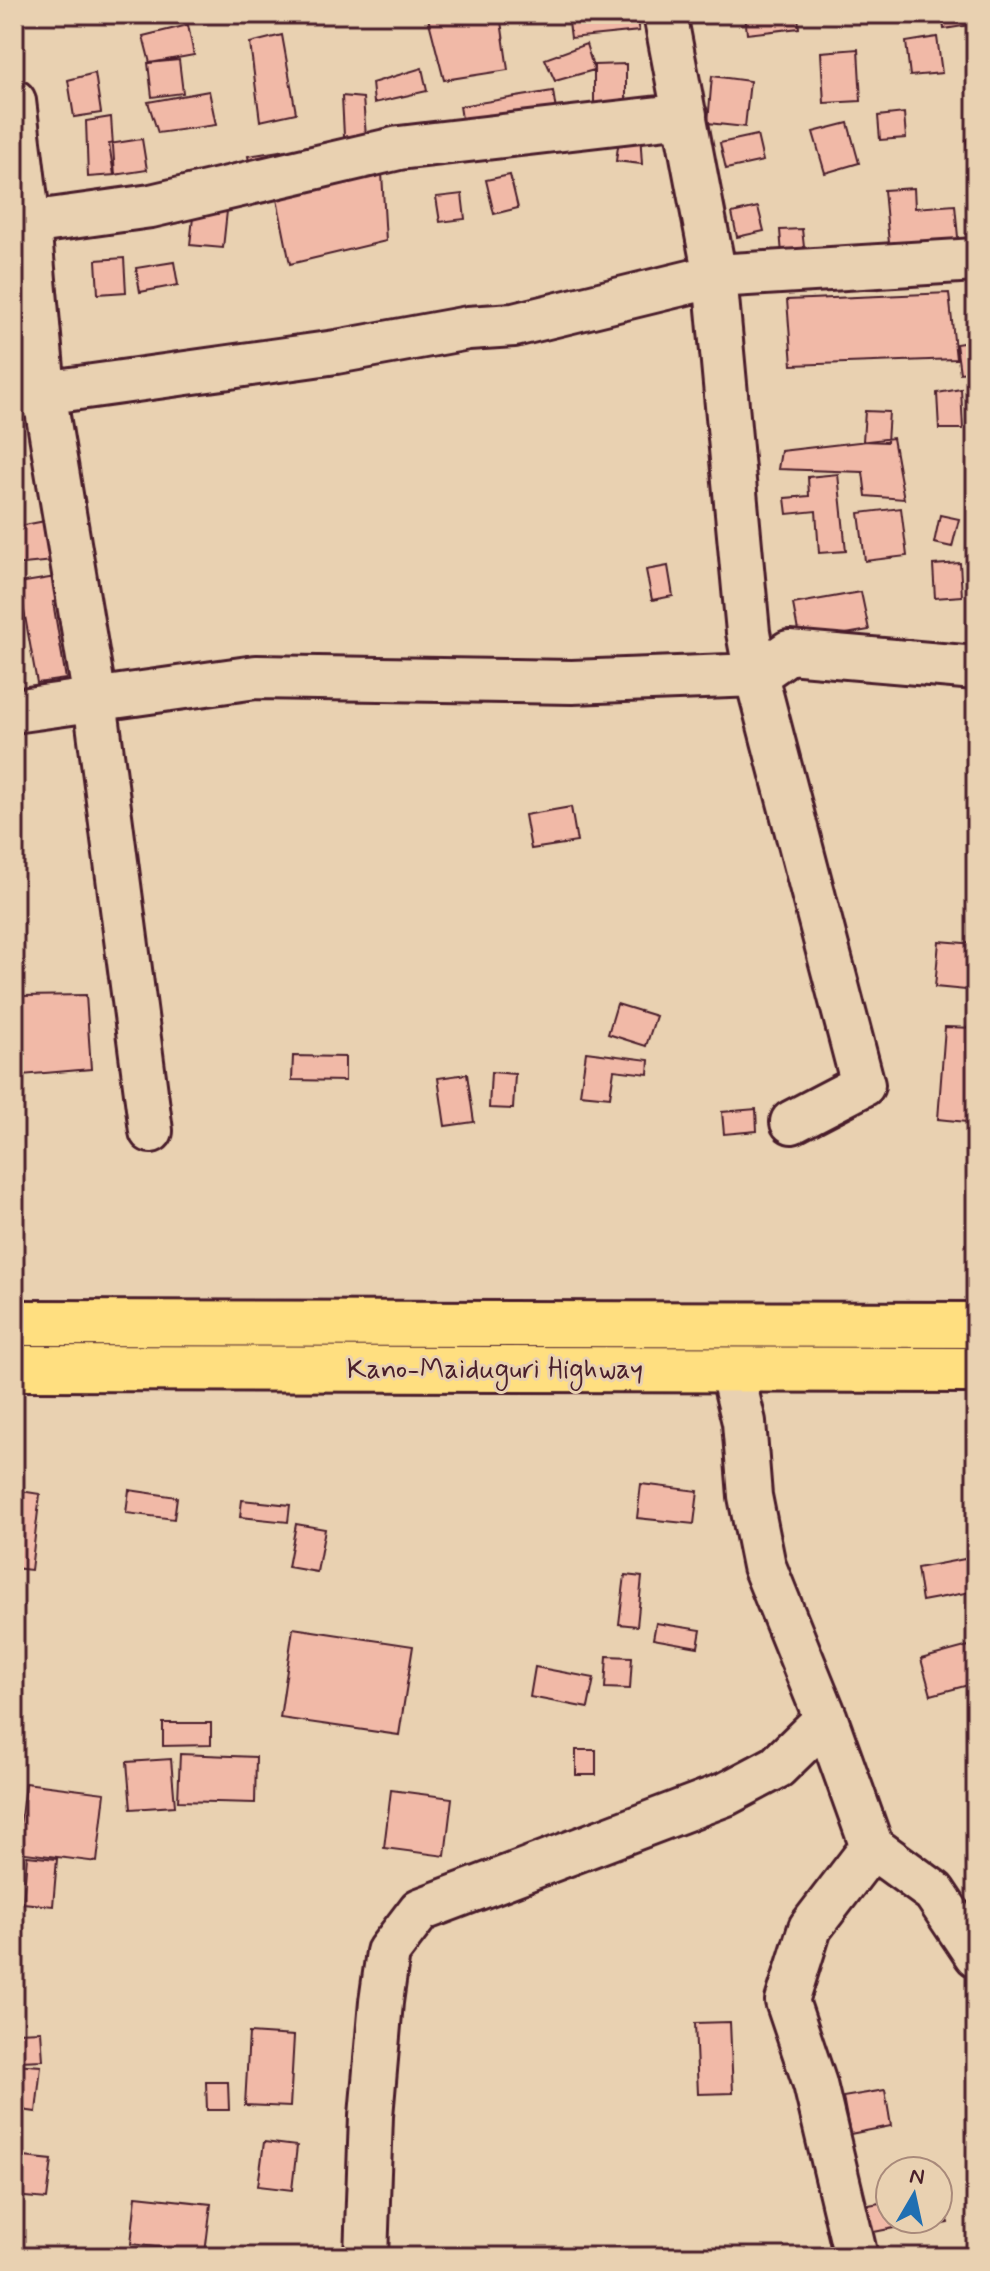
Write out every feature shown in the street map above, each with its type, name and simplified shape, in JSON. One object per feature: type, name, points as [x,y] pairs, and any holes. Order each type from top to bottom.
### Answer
[{"type":"highway","name":"Kano-Maiduguri Highway","points":[[14,1323],[976,1325]]},
{"type":"highway","name":"Kano-Maiduguri Highway","points":[[14,1368],[976,1370]]},
{"type":"street","points":[[665,14],[715,276],[748,632],[756,675],[863,1085],[792,1122]]},
{"type":"street","points":[[14,101],[29,394],[95,700],[151,1131]]},
{"type":"street","points":[[22,224],[151,206],[399,148],[685,115]]},
{"type":"street","points":[[29,394],[336,352],[468,328],[514,325],[715,276],[976,260]]},
{"type":"street","points":[[14,711],[256,677],[572,682],[756,675],[789,652],[976,668]]},
{"type":"street","points":[[731,1369],[744,1422],[750,1496],[764,1566],[826,1719],[872,1847],[934,1892],[976,1955]]},
{"type":"street","points":[[366,2257],[371,2116],[388,1952],[420,1910],[726,1794],[777,1767],[826,1719]]},
{"type":"street","points":[[856,2257],[815,2084],[787,2001],[810,1928],[872,1847]]},
{"type":"building","points":[[427,14],[500,14],[508,70],[444,80]]},
{"type":"building","points":[[568,14],[635,14],[639,31],[571,38]]},
{"type":"building","points":[[745,14],[798,14],[799,28],[747,34]]},
{"type":"building","points":[[942,14],[976,14],[976,24],[944,29]]},
{"type":"building","points":[[188,25],[194,55],[150,63],[143,36]]},
{"type":"building","points":[[282,35],[296,113],[260,121],[250,43]]},
{"type":"building","points":[[937,37],[942,73],[910,76],[906,42]]},
{"type":"building","points":[[586,44],[594,70],[555,81],[545,59]]},
{"type":"building","points":[[858,49],[861,101],[824,103],[821,52]]},
{"type":"building","points":[[179,60],[183,93],[152,97],[148,63]]},
{"type":"building","points":[[626,64],[626,110],[594,110],[594,65]]},
{"type":"building","points":[[422,68],[427,91],[374,103],[372,83]]},
{"type":"building","points":[[95,73],[101,113],[74,117],[68,80]]},
{"type":"building","points":[[712,76],[750,81],[745,127],[708,123]]},
{"type":"building","points":[[209,91],[216,125],[158,133],[148,102]]},
{"type":"building","points":[[553,91],[558,124],[465,138],[460,106]]},
{"type":"building","points":[[342,96],[363,98],[366,137],[344,136]]},
{"type":"building","points":[[904,113],[906,138],[880,140],[878,116]]},
{"type":"building","points":[[111,117],[115,175],[88,177],[86,121]]},
{"type":"building","points":[[848,123],[859,163],[825,173],[813,132]]},
{"type":"building","points":[[620,132],[640,132],[642,164],[616,161]]},
{"type":"building","points":[[757,135],[763,161],[726,169],[720,143]]},
{"type":"building","points":[[976,137],[976,164],[972,165],[966,140]]},
{"type":"building","points":[[142,139],[147,170],[114,175],[109,144]]},
{"type":"building","points":[[286,150],[290,172],[252,178],[248,156]]},
{"type":"building","points":[[382,173],[386,241],[290,264],[277,199]]},
{"type":"building","points":[[510,175],[518,208],[494,214],[486,180]]},
{"type":"building","points":[[914,188],[915,208],[955,205],[959,248],[890,254],[884,190]]},
{"type":"building","points":[[462,194],[465,219],[440,222],[436,197]]},
{"type":"building","points":[[758,207],[764,231],[737,237],[732,213]]},
{"type":"building","points":[[194,208],[227,211],[223,248],[190,245]]},
{"type":"building","points":[[802,229],[806,265],[783,267],[780,230]]},
{"type":"building","points":[[124,258],[126,292],[98,294],[96,260]]},
{"type":"building","points":[[174,262],[178,285],[140,292],[136,268]]},
{"type":"building","points":[[949,293],[956,359],[792,365],[787,300]]},
{"type":"building","points":[[976,341],[976,371],[960,373],[956,344]]},
{"type":"building","points":[[961,389],[963,429],[939,429],[937,393]]},
{"type":"building","points":[[865,411],[889,412],[887,442],[863,441]]},
{"type":"building","points":[[893,438],[904,499],[866,496],[863,472],[778,469],[781,451]]},
{"type":"building","points":[[838,474],[846,551],[819,553],[816,511],[787,514],[785,498],[809,496],[808,477]]},
{"type":"building","points":[[901,508],[907,556],[865,561],[859,513]]},
{"type":"building","points":[[940,515],[959,519],[952,547],[934,543]]},
{"type":"building","points":[[45,521],[53,561],[14,565],[14,527]]},
{"type":"building","points":[[960,563],[962,596],[935,598],[933,565]]},
{"type":"building","points":[[668,566],[673,596],[652,600],[646,570]]},
{"type":"building","points":[[68,575],[72,597],[53,602],[66,679],[37,683],[19,583]]},
{"type":"building","points":[[861,592],[869,630],[800,642],[793,604]]},
{"type":"building","points":[[571,807],[577,842],[531,849],[525,815]]},
{"type":"building","points":[[939,941],[976,944],[976,991],[935,987]]},
{"type":"building","points":[[86,995],[91,1069],[22,1075],[22,996]]},
{"type":"building","points":[[617,1004],[656,1016],[646,1046],[608,1034]]},
{"type":"building","points":[[945,1027],[976,1028],[976,1123],[938,1119]]},
{"type":"building","points":[[586,1052],[649,1060],[648,1074],[614,1070],[610,1097],[580,1094]]},
{"type":"building","points":[[293,1056],[345,1057],[345,1081],[292,1080]]},
{"type":"building","points":[[491,1072],[515,1074],[513,1109],[489,1108]]},
{"type":"building","points":[[467,1074],[474,1122],[445,1126],[438,1078]]},
{"type":"building","points":[[756,1109],[757,1131],[724,1134],[722,1112]]},
{"type":"building","points":[[641,1484],[698,1491],[694,1524],[637,1518]]},
{"type":"building","points":[[14,1490],[40,1494],[31,1570],[14,1568]]},
{"type":"building","points":[[129,1490],[177,1497],[174,1519],[126,1513]]},
{"type":"building","points":[[242,1500],[290,1505],[288,1522],[240,1517]]},
{"type":"building","points":[[296,1524],[325,1529],[317,1572],[288,1567]]},
{"type":"building","points":[[970,1558],[976,1591],[922,1601],[917,1568]]},
{"type":"building","points":[[625,1575],[642,1577],[637,1626],[619,1624]]},
{"type":"building","points":[[656,1623],[701,1630],[698,1647],[653,1639]]},
{"type":"building","points":[[293,1628],[413,1646],[399,1735],[280,1718]]},
{"type":"building","points":[[976,1644],[976,1683],[931,1695],[921,1659]]},
{"type":"building","points":[[607,1656],[632,1657],[630,1689],[605,1688]]},
{"type":"building","points":[[535,1667],[594,1678],[588,1708],[530,1697]]},
{"type":"building","points":[[163,1723],[211,1723],[211,1745],[163,1746]]},
{"type":"building","points":[[576,1750],[596,1750],[596,1775],[576,1775]]},
{"type":"building","points":[[180,1754],[256,1757],[255,1803],[178,1801]]},
{"type":"building","points":[[171,1759],[175,1806],[131,1809],[127,1762]]},
{"type":"building","points":[[25,1783],[105,1793],[97,1862],[17,1852]]},
{"type":"building","points":[[391,1790],[452,1798],[445,1856],[384,1848]]},
{"type":"building","points":[[27,1856],[57,1859],[53,1906],[23,1903]]},
{"type":"building","points":[[730,2022],[733,2093],[698,2094],[695,2023]]},
{"type":"building","points":[[41,2031],[43,2060],[19,2061],[17,2032]]},
{"type":"building","points":[[249,2033],[294,2036],[290,2107],[245,2105]]},
{"type":"building","points":[[14,2064],[41,2066],[36,2112],[14,2109]]},
{"type":"building","points":[[206,2082],[228,2082],[229,2110],[207,2110]]},
{"type":"building","points":[[885,2090],[891,2126],[850,2134],[843,2097]]},
{"type":"building","points":[[264,2142],[297,2146],[292,2190],[258,2186]]},
{"type":"building","points":[[14,2156],[52,2160],[47,2199],[14,2196]]},
{"type":"building","points":[[136,2196],[211,2204],[205,2253],[131,2244]]},
{"type":"building","points":[[874,2204],[874,2232],[864,2234],[858,2207]]}]
